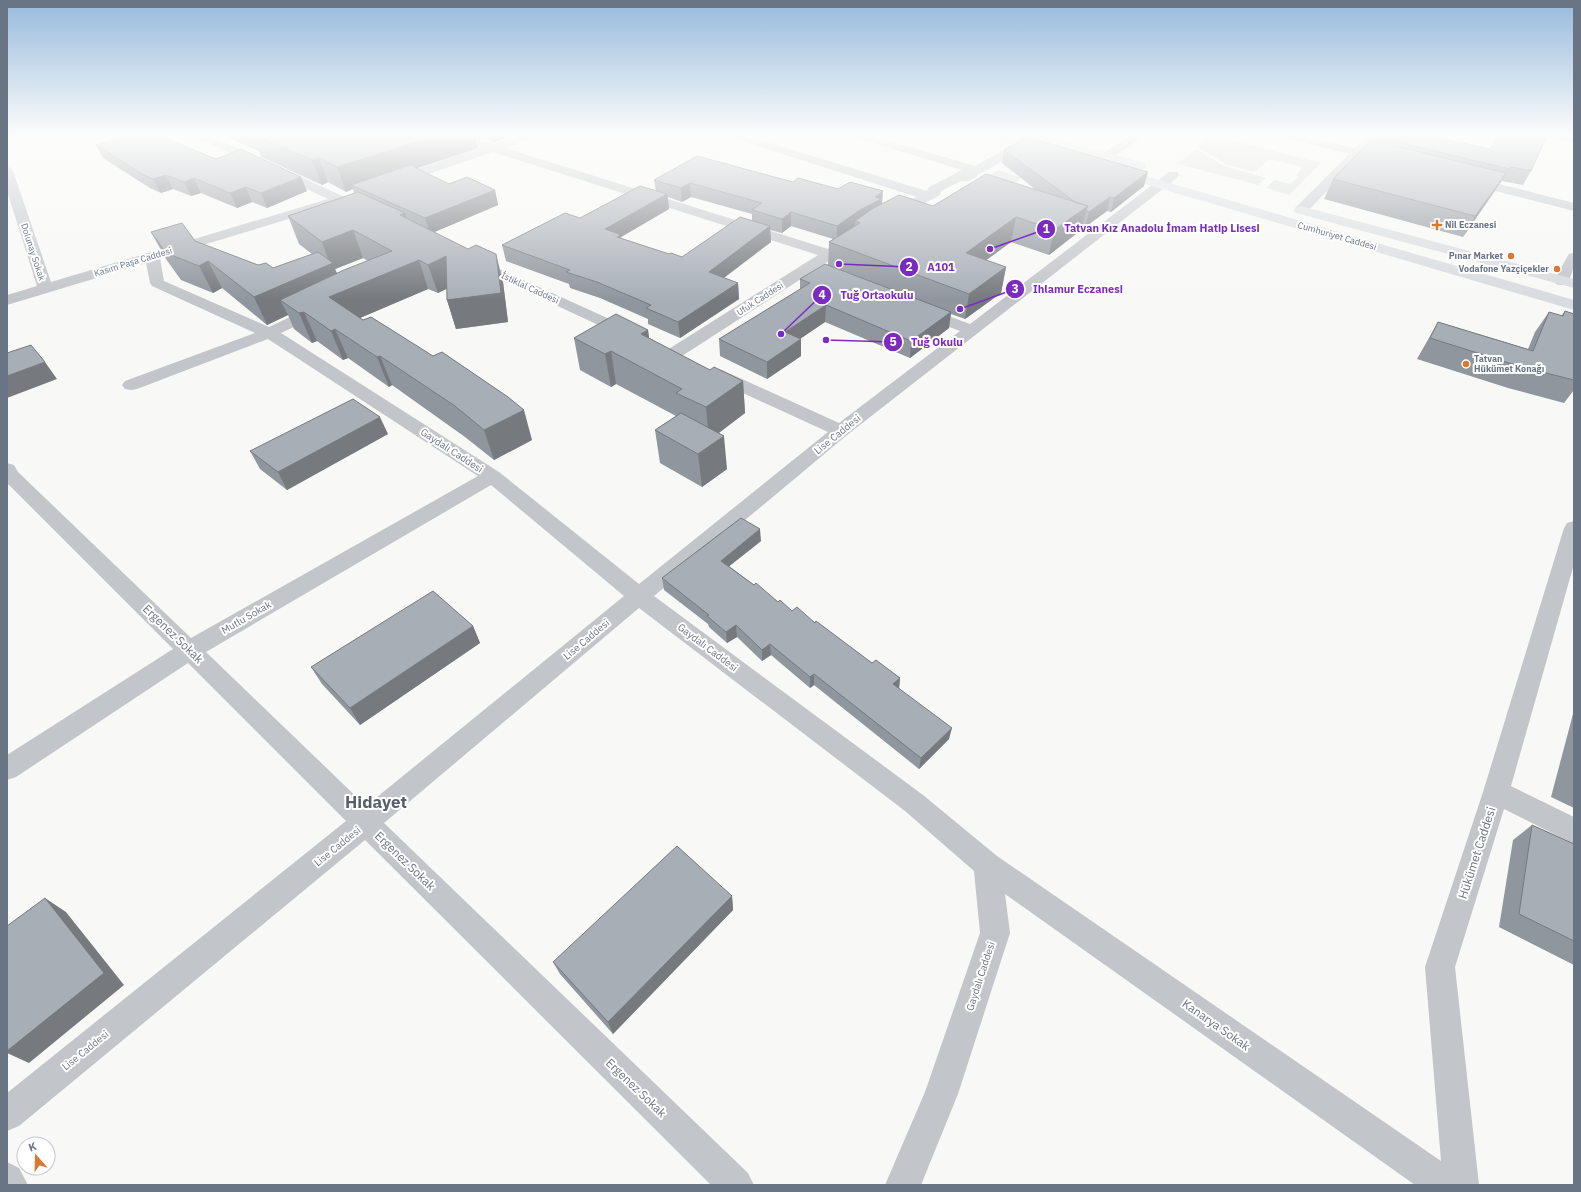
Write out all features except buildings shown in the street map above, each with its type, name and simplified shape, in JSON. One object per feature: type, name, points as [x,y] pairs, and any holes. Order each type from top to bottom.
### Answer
[{"type":"highway","name":"Cumhuriyet Caddesi","points":[[1207,190],[1574,305]]},
{"type":"highway","name":"Cumhuriyet Caddesi","points":[[1287,206],[1568,282]]},
{"type":"street","name":"Dolunay Sokak","points":[[13,190],[45,288]]},
{"type":"street","points":[[318,190],[376,216]]},
{"type":"street","points":[[626,190],[829,254]]},
{"type":"street","points":[[904,190],[927,197]]},
{"type":"street","points":[[882,222],[916,206],[927,197],[944,190]]},
{"type":"street","name":"Lise Caddesi","points":[[7,1114],[366,822],[842,430],[971,330],[1159,190]]},
{"type":"street","points":[[1302,210],[1321,190]]},
{"type":"street","points":[[1505,190],[1574,207]]},
{"type":"street","name":"Kasım Paşa Caddesi","points":[[7,300],[355,195]]},
{"type":"street","name":"Ufuk Caddesi","points":[[673,354],[817,269],[829,254],[850,241]]},
{"type":"street","name":"Gaydalı Caddesi","points":[[152,256],[157,283],[269,333],[492,476],[639,596],[914,803],[987,865],[995,933],[941,1094],[903,1185]]},
{"type":"street","name":"İstiklal Caddesi","points":[[461,256],[645,341]]},
{"type":"street","points":[[1568,282],[1574,257]]},
{"type":"street","points":[[131,385],[269,333],[331,303]]},
{"type":"street","points":[[905,304],[971,330]]},
{"type":"street","points":[[659,348],[687,361]]},
{"type":"street","points":[[701,367],[842,430]]},
{"type":"street","name":"Ergenez Sokak","points":[[7,469],[10,475],[736,1185]]},
{"type":"street","name":"Mutlu Sokak","points":[[7,769],[190,650],[492,476]]},
{"type":"street","name":"Hükümet Caddesi","points":[[1461,1185],[1440,966],[1496,792],[1566,587],[1574,528]]},
{"type":"street","points":[[1496,792],[1574,832]]},
{"type":"street","name":"Kanarya Sokak","points":[[987,865],[1445,1185]]},
{"type":"street","points":[[7,1180],[10,1185]]},
{"type":"shaded area","points":[[978,190],[1004,190],[995,195]]},
{"type":"shaded area","points":[[1272,190],[1294,190],[1289,195]]},
{"type":"place","name":"Nil Eczanesi","points":[[1437,225]]},
{"type":"place","name":"Tatvan Kız Anadolu İmam Hatip Lisesi","points":[[990,249]]},
{"type":"place","name":"Pınar Market","points":[[1511,256]]},
{"type":"place","name":"A101","points":[[839,264]]},
{"type":"place","name":"Vodafone Yazçiçekler","points":[[1557,269]]},
{"type":"place","name":"Ihlamur Eczanesi","points":[[960,309]]},
{"type":"place","name":"Tuğ Ortaokulu","points":[[781,334]]},
{"type":"place","name":"Tuğ Okulu","points":[[826,340]]},
{"type":"place","name":"Tatvan Hükümet Konağı","points":[[1466,364]]},
{"type":"district","name":"Hidayet","points":[[376,802]]}]
